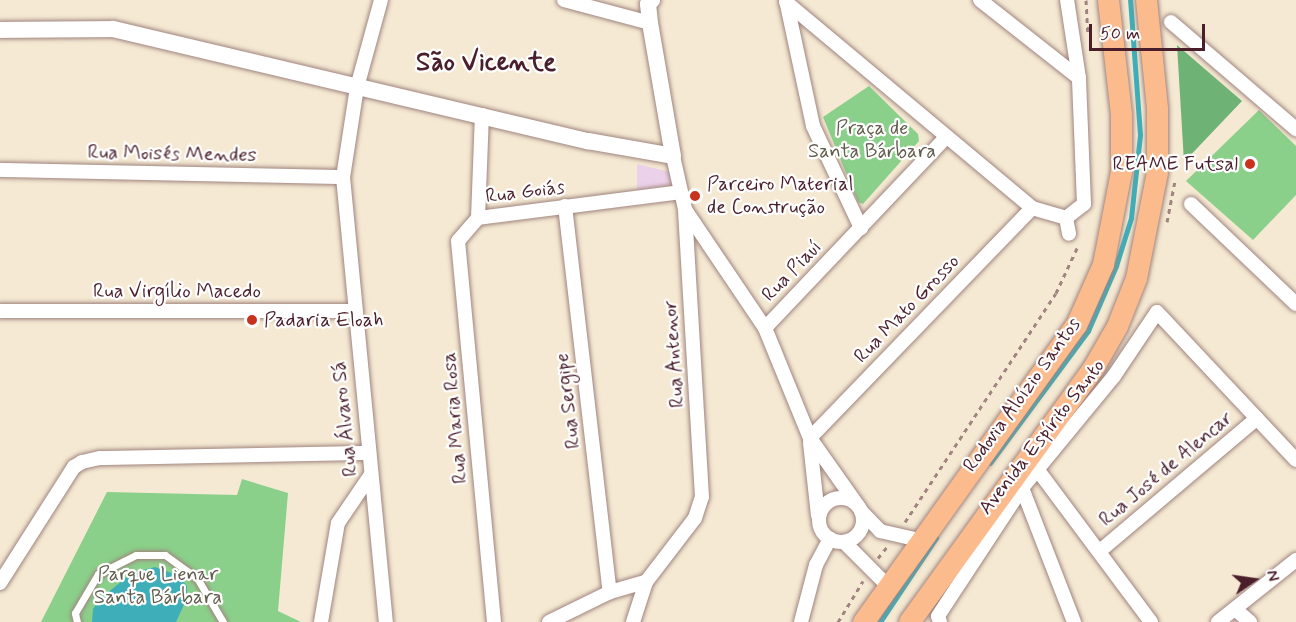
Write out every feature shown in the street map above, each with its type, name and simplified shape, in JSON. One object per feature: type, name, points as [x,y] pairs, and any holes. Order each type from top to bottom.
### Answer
[{"type":"main road","name":"Rodovia Aloízio Santos","points":[[863,622],[918,540],[1076,325],[1103,264],[1121,171],[1120,114],[1108,0]]},
{"type":"main road","name":"Rodovia Aloízio Santos","points":[[909,622],[1094,366],[1117,326],[1136,278],[1157,172],[1157,108],[1146,0]]},
{"type":"street","name":"Rua Álvaro Sá","points":[[381,0],[357,87],[343,177],[354,311],[386,622]]},
{"type":"street","points":[[564,0],[650,23]]},
{"type":"street","points":[[980,0],[1079,78]]},
{"type":"street","points":[[1066,218],[1084,204],[1079,78],[1067,0]]},
{"type":"street","points":[[649,1],[650,23],[673,156],[685,209],[765,328],[810,438],[860,509],[880,531],[895,537],[918,540]]},
{"type":"street","points":[[786,1],[1032,208],[1066,218],[1075,236]]},
{"type":"street","points":[[786,1],[813,126],[861,228]]},
{"type":"street","points":[[1172,22],[1296,129]]},
{"type":"street","points":[[0,30],[113,30],[588,141],[673,156]]},
{"type":"street","name":"Rua Goiás","points":[[482,115],[478,218],[680,192]]},
{"type":"street","name":"Rua Piauí","points":[[765,328],[946,137]]},
{"type":"street","name":"Rua Moisés Mendes","points":[[0,170],[343,177]]},
{"type":"street","points":[[1191,204],[1296,304]]},
{"type":"street","name":"Rua Sergipe","points":[[566,206],[610,592]]},
{"type":"street","name":"Rua Mato Grosso","points":[[810,438],[1032,208]]},
{"type":"street","name":"Rua Antenor","points":[[646,582],[695,518],[702,497],[685,209]]},
{"type":"street","name":"Rua Maria Rosa","points":[[478,218],[458,241],[494,622]]},
{"type":"street","name":"Rua Virgílio Macedo","points":[[0,311],[354,311]]},
{"type":"street","name":"Avenida Espírito Santo","points":[[939,619],[1022,488],[1114,376],[1157,312],[1257,418]]},
{"type":"street","points":[[1257,418],[1296,460]]},
{"type":"street","name":"Rua José de Alencar","points":[[1101,550],[1257,418]]},
{"type":"street","points":[[810,438],[819,521],[830,539],[844,542],[888,586]]},
{"type":"street","points":[[0,583],[74,467],[81,462],[100,458],[368,453]]},
{"type":"street","points":[[1037,469],[1101,550],[1150,622]]},
{"type":"street","points":[[321,622],[338,522],[370,476]]},
{"type":"street","points":[[1022,488],[1074,622]]},
{"type":"street","points":[[819,521],[822,508],[833,499],[846,498],[860,509]]},
{"type":"street","points":[[844,542],[860,531],[860,509]]},
{"type":"street","points":[[801,622],[816,565],[830,539]]},
{"type":"street","points":[[1218,622],[1296,560]]},
{"type":"street","points":[[549,622],[610,592],[646,582]]},
{"type":"street","points":[[633,622],[646,582]]},
{"type":"street","points":[[1235,609],[1250,622]]},
{"type":"lane","points":[[77,622],[75,613],[98,574],[136,555],[165,555],[197,578],[224,622]]},
{"type":"path","points":[[1086,0],[1089,46]]},
{"type":"path","points":[[838,622],[871,568],[895,537],[1056,293],[1075,236]]},
{"type":"shaded area","name":"Parceiro Material de Construção","points":[[637,164],[670,172],[671,185],[637,190]]},
{"type":"green space","points":[[1177,45],[1242,101],[1184,162]]},
{"type":"green space","name":"Praça de Santa Bárbara","points":[[869,86],[918,134],[919,141],[863,204],[858,202],[823,117]]},
{"type":"green space","name":"REAME Futsal","points":[[1259,110],[1296,146],[1296,195],[1253,240],[1186,181]]},
{"type":"green space","name":"Parque Lienar Santa Bárbara","points":[[242,479],[288,493],[278,611],[301,622],[41,622],[107,492],[237,495]]},
{"type":"water","points":[[155,567],[179,576],[187,586],[187,598],[176,622],[92,622],[93,609],[101,598],[132,573]]},
{"type":"waterway","points":[[990,463],[1088,331],[1116,266],[1131,218],[1140,135],[1130,0]]},
{"type":"waterway","points":[[880,622],[936,538]]},
{"type":"place","name":"REAME Futsal","points":[[1250,164]]},
{"type":"place","name":"Parceiro Material de Construção","points":[[695,196]]},
{"type":"place","name":"Padaria Eloah","points":[[252,320]]},
{"type":"district","name":"São Vicente","points":[[486,64]]}]
